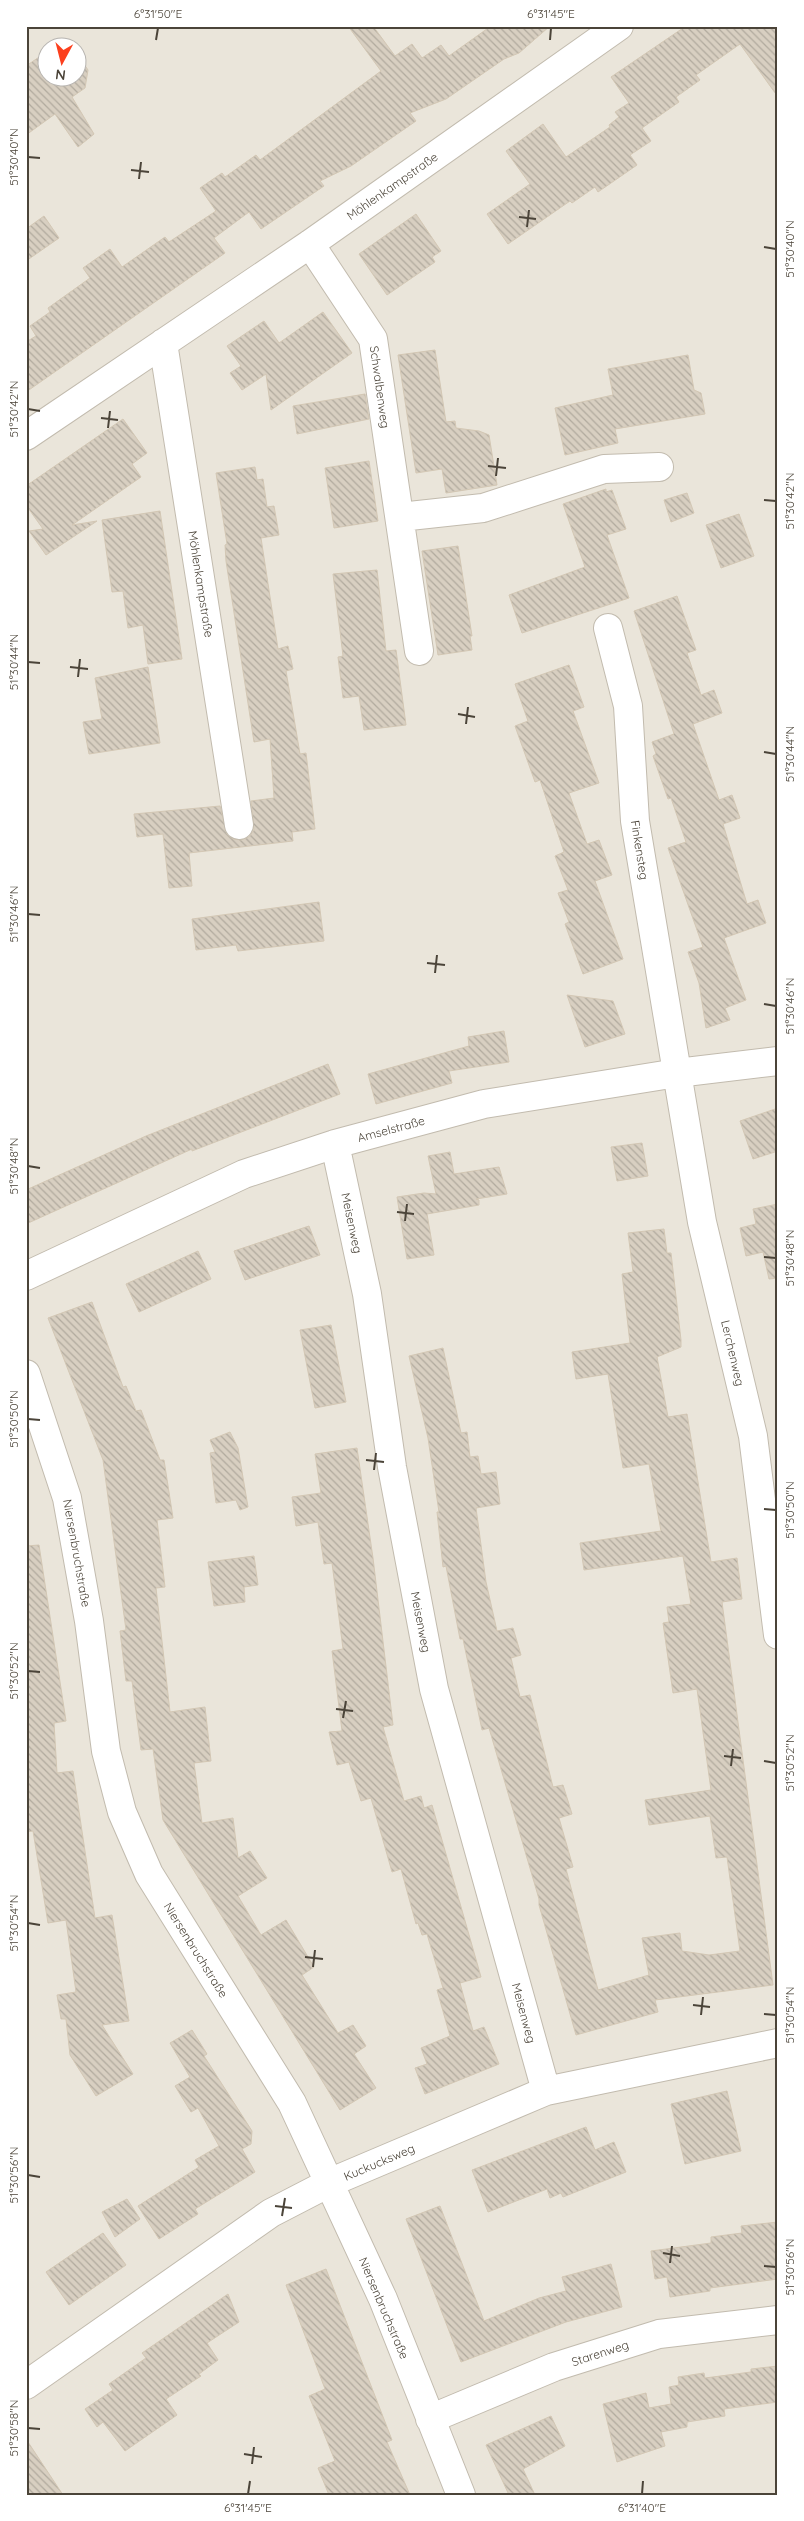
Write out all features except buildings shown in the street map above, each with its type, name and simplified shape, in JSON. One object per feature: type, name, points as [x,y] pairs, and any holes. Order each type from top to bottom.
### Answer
[{"type":"street","name":"Möhlenkampstraße","points":[[26,436],[310,244],[619,26]]},
{"type":"street","name":"Schwalbenweg","points":[[310,244],[373,339],[419,651]]},
{"type":"street","name":"Möhlenkampstraße","points":[[163,342],[239,825]]},
{"type":"street","points":[[400,517],[483,508],[604,469],[658,467]]},
{"type":"street","name":"Finkensteg","points":[[608,628],[628,706],[635,821],[677,1073]]},
{"type":"street","name":"Amselstraße","points":[[26,1276],[244,1174],[335,1144],[484,1104],[677,1073],[778,1061]]},
{"type":"street","name":"Lerchenweg","points":[[677,1073],[702,1222],[753,1436],[778,1635]]},
{"type":"street","name":"Meisenweg","points":[[335,1144],[368,1294],[392,1466],[434,1689],[546,2091]]},
{"type":"street","name":"Niersenbruchstraße","points":[[26,1374],[67,1498],[89,1621],[106,1751],[122,1812],[149,1874],[292,2103],[383,2299],[461,2495]]},
{"type":"street","name":"Kuckucksweg","points":[[26,2385],[271,2213],[329,2183],[546,2091],[778,2043]]},
{"type":"street","name":"Starenweg","points":[[430,2418],[554,2368],[659,2334],[778,2320]]},
{"type":"shaded area","points":[[26,26],[778,26],[778,2495],[26,2495]]}]
